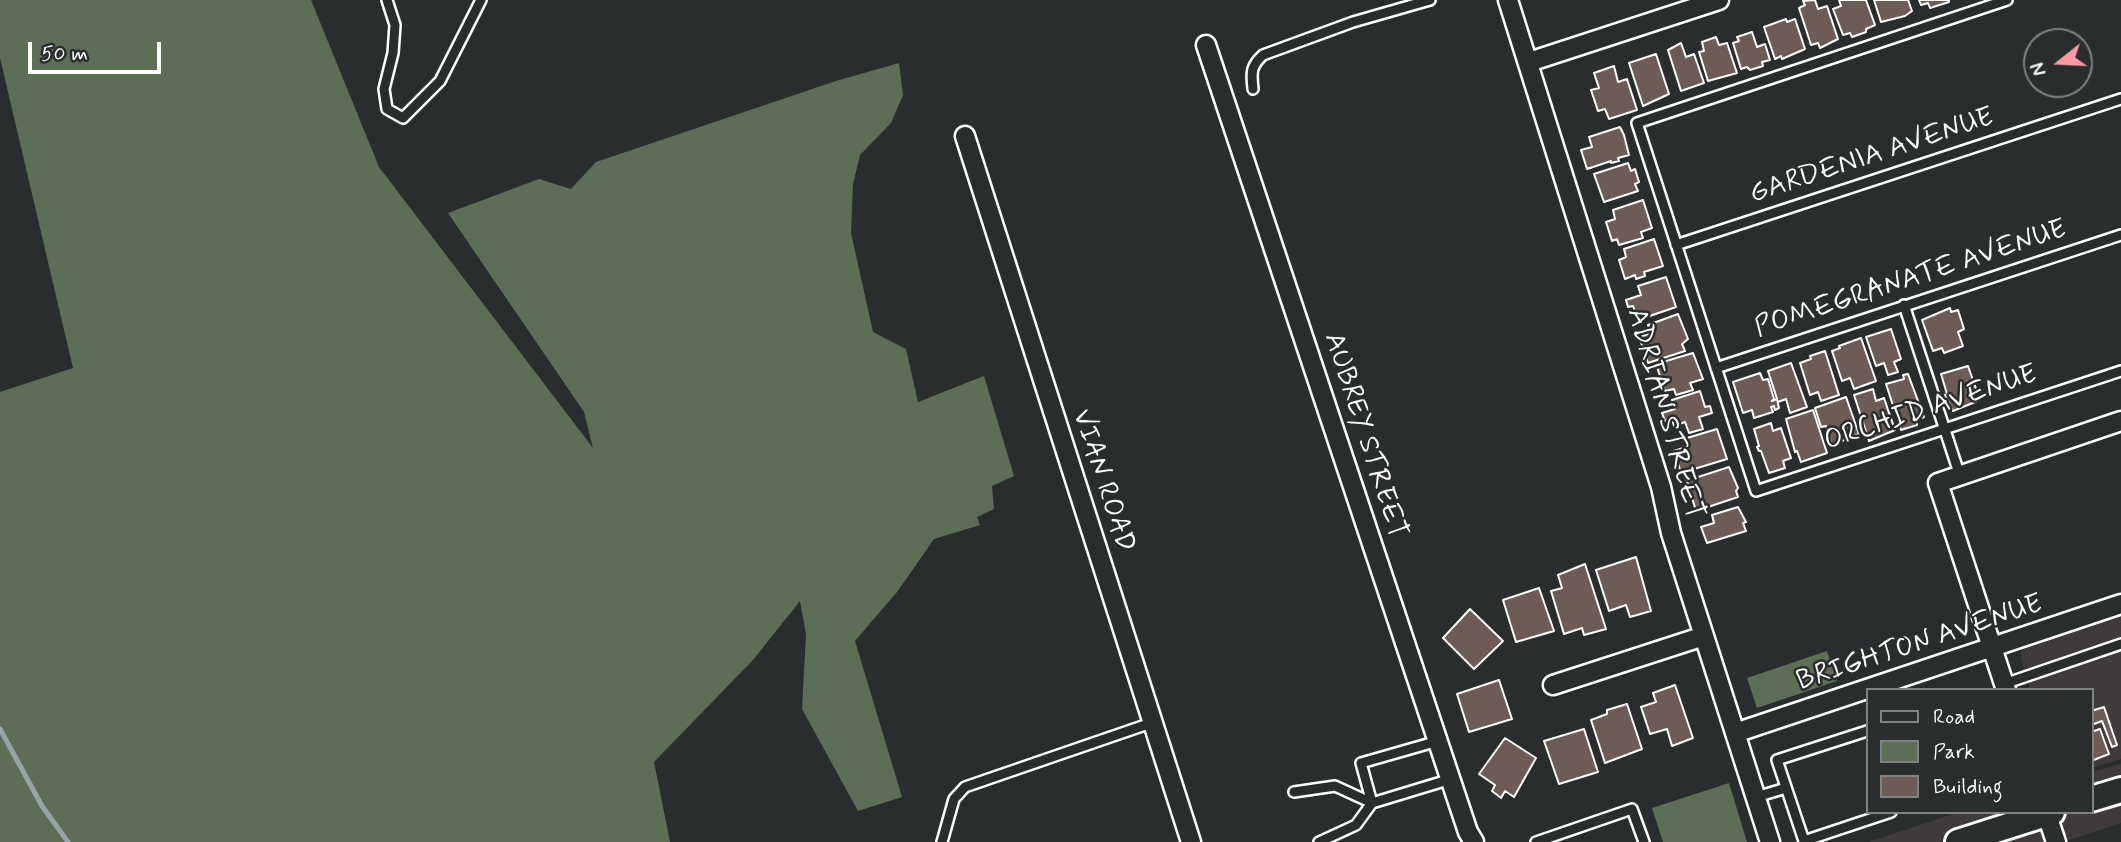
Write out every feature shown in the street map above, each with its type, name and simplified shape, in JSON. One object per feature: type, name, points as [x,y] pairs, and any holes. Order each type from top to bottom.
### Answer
[{"type":"main road","points":[[2093,798],[2121,790]]},
{"type":"main road","points":[[1958,842],[2045,814]]},
{"type":"street","name":"ADRIAN STREET","points":[[1508,0],[1661,487],[1671,533],[1770,842]]},
{"type":"street","points":[[1529,62],[1718,0]]},
{"type":"street","name":"AUBREY STREET","points":[[1206,45],[1468,832],[1474,842]]},
{"type":"street","name":"VIAN ROAD","points":[[965,136],[1191,842]]},
{"type":"street","points":[[2005,687],[1938,483],[2121,421]]},
{"type":"street","name":"BRIGHTON AVENUE","points":[[1870,688],[2121,604]]},
{"type":"street","points":[[1553,685],[1704,636]]},
{"type":"street","name":"BRIGHTON AVENUE","points":[[1735,733],[1866,689]]},
{"type":"street","points":[[2048,814],[2056,842]]},
{"type":"lane","points":[[387,0],[395,25],[393,53],[384,89],[387,109],[403,118],[440,81],[481,0]]},
{"type":"lane","points":[[1253,89],[1251,70],[1263,55],[1353,22],[1430,0]]},
{"type":"lane","points":[[1716,368],[1637,123],[2007,0]]},
{"type":"lane","name":"GARDENIA AVENUE","points":[[1676,245],[2121,99]]},
{"type":"lane","name":"POMEGRANATE AVENUE","points":[[1716,368],[2121,235]]},
{"type":"lane","points":[[1904,305],[1960,476]]},
{"type":"lane","name":"ORCHID AVENUE","points":[[1716,368],[1756,491],[2121,371]]},
{"type":"lane","points":[[2005,687],[2121,644]]},
{"type":"lane","points":[[942,842],[954,799],[965,786],[1154,722]]},
{"type":"lane","points":[[1866,731],[1777,760],[1804,841],[1885,814]]},
{"type":"lane","points":[[1372,803],[1360,763],[1438,741]]},
{"type":"lane","points":[[1319,842],[1356,825],[1372,803],[1451,779]]},
{"type":"lane","points":[[1294,792],[1335,786],[1372,803]]},
{"type":"lane","points":[[1756,797],[1786,788]]},
{"type":"lane","points":[[1536,842],[1632,809],[1644,842]]},
{"type":"shaded area","points":[[2121,616],[2121,759],[2093,767],[2093,688],[2029,688],[2021,659],[2021,652]]},
{"type":"shaded area","points":[[2121,764],[2121,823],[2061,842],[1869,842],[1953,814],[2093,814],[2093,771]]},
{"type":"green space","points":[[0,0],[311,0],[379,167],[593,448],[584,412],[448,213],[539,179],[571,189],[596,162],[836,81],[899,63],[903,95],[891,123],[860,155],[853,184],[851,233],[873,332],[906,349],[918,402],[984,376],[1014,476],[992,486],[994,509],[977,517],[980,525],[934,539],[897,592],[855,641],[902,797],[858,811],[802,709],[806,634],[800,601],[753,660],[654,762],[670,842],[0,842],[0,392],[73,368],[0,58]]},
{"type":"green space","points":[[1827,651],[1837,681],[1757,708],[1747,678]]},
{"type":"green space","points":[[1729,783],[1747,842],[1663,842],[1652,808]]},
{"type":"building","points":[[1815,0],[1818,9],[1827,6],[1838,39],[1820,48],[1818,43],[1811,45],[1799,8],[1805,5],[1803,1]]},
{"type":"building","points":[[1839,0],[1866,0],[1875,25],[1852,37],[1850,33],[1843,35],[1833,9],[1841,6]]},
{"type":"building","points":[[1874,0],[1908,0],[1912,11],[1905,16],[1881,22]]},
{"type":"building","points":[[1919,0],[1949,2],[1930,8],[1928,3],[1921,5]]},
{"type":"building","points":[[1786,19],[1787,22],[1795,19],[1805,49],[1782,59],[1781,56],[1775,59],[1764,27]]},
{"type":"building","points":[[1752,32],[1757,47],[1765,44],[1770,60],[1762,62],[1763,66],[1750,70],[1747,67],[1741,69],[1733,43],[1739,41],[1737,37]]},
{"type":"building","points":[[1716,37],[1719,45],[1727,43],[1737,73],[1708,81],[1699,52],[1704,51],[1702,42]]},
{"type":"building","points":[[1681,43],[1686,57],[1694,54],[1704,83],[1681,91],[1668,50]]},
{"type":"building","points":[[1656,54],[1669,94],[1643,106],[1629,63]]},
{"type":"building","points":[[1614,66],[1618,82],[1627,79],[1637,110],[1609,119],[1605,109],[1598,111],[1591,90],[1599,88],[1594,73]]},
{"type":"building","points":[[1620,127],[1629,155],[1618,158],[1619,161],[1587,169],[1581,150],[1592,147],[1589,137]]},
{"type":"building","points":[[1628,163],[1631,171],[1635,169],[1639,182],[1635,184],[1638,191],[1604,202],[1594,174]]},
{"type":"building","points":[[1643,200],[1652,228],[1641,232],[1643,238],[1619,245],[1617,239],[1612,241],[1606,222],[1615,219],[1613,210]]},
{"type":"building","points":[[1654,239],[1663,266],[1644,272],[1645,276],[1636,279],[1635,275],[1625,279],[1619,260],[1626,257],[1624,249]]},
{"type":"building","points":[[1666,277],[1676,307],[1638,320],[1633,306],[1628,307],[1626,300],[1641,295],[1638,286]]},
{"type":"building","points":[[1950,308],[1951,312],[1958,310],[1964,329],[1958,332],[1963,346],[1944,353],[1942,348],[1933,351],[1922,320]]},
{"type":"building","points":[[1678,314],[1688,339],[1682,344],[1685,351],[1648,363],[1639,337],[1651,333],[1648,325]]},
{"type":"building","points":[[1891,329],[1901,359],[1894,362],[1898,372],[1888,375],[1884,363],[1876,366],[1866,337]]},
{"type":"building","points":[[1861,338],[1876,381],[1854,389],[1850,378],[1842,381],[1832,351]]},
{"type":"building","points":[[1825,351],[1839,395],[1821,401],[1818,392],[1810,395],[1800,363]]},
{"type":"building","points":[[1693,353],[1703,379],[1690,383],[1693,390],[1676,395],[1674,389],[1665,391],[1656,364]]},
{"type":"building","points":[[1791,363],[1807,407],[1790,413],[1786,399],[1778,402],[1768,371]]},
{"type":"building","points":[[1968,366],[1980,400],[1953,411],[1945,395],[1947,394],[1941,374]]},
{"type":"building","points":[[1760,373],[1763,380],[1768,379],[1774,399],[1772,401],[1777,399],[1779,408],[1775,410],[1774,406],[1771,407],[1773,412],[1754,418],[1752,410],[1743,413],[1733,382]]},
{"type":"building","points":[[1908,374],[1924,417],[1916,420],[1917,425],[1901,430],[1886,384],[1904,379],[1903,375]]},
{"type":"building","points":[[1873,389],[1876,401],[1884,398],[1895,430],[1869,441],[1854,395]]},
{"type":"building","points":[[1700,391],[1705,407],[1710,406],[1712,413],[1699,417],[1703,429],[1689,433],[1685,422],[1674,426],[1672,419],[1665,421],[1662,413],[1675,409],[1672,400]]},
{"type":"building","points":[[1846,397],[1859,434],[1832,445],[1826,426],[1821,427],[1815,408]]},
{"type":"building","points":[[1813,410],[1827,453],[1801,462],[1797,451],[1795,452],[1786,419]]},
{"type":"building","points":[[1771,423],[1773,431],[1781,428],[1791,458],[1783,461],[1785,468],[1769,473],[1757,447],[1759,446],[1754,429]]},
{"type":"building","points":[[1717,429],[1727,459],[1681,473],[1674,451],[1689,446],[1687,438]]},
{"type":"building","points":[[1729,467],[1738,488],[1738,497],[1696,511],[1686,478],[1695,478]]},
{"type":"building","points":[[1738,507],[1746,522],[1743,523],[1746,531],[1707,543],[1701,527],[1714,523],[1712,515]]},
{"type":"building","points":[[1636,557],[1651,611],[1630,617],[1626,605],[1609,611],[1596,570]]},
{"type":"building","points":[[1585,564],[1606,629],[1584,635],[1582,628],[1564,634],[1551,591],[1562,588],[1558,575]]},
{"type":"building","points":[[1539,588],[1554,631],[1516,642],[1503,600]]},
{"type":"building","points":[[1470,609],[1503,641],[1474,669],[1443,638]]},
{"type":"building","points":[[1499,680],[1512,719],[1469,732],[1457,694]]},
{"type":"building","points":[[1675,685],[1693,738],[1672,746],[1667,729],[1650,734],[1641,707],[1656,702],[1653,693]]},
{"type":"building","points":[[1627,704],[1642,749],[1605,763],[1591,720],[1607,714],[1607,710]]},
{"type":"building","points":[[2104,707],[2117,745],[2112,747],[2102,721],[2093,724],[2093,710]]},
{"type":"building","points":[[1584,729],[1598,772],[1559,784],[1544,741]]},
{"type":"building","points":[[2100,729],[2109,754],[2093,760],[2093,731]]},
{"type":"building","points":[[1505,738],[1536,758],[1514,797],[1505,791],[1501,798],[1492,791],[1495,785],[1479,774]]},
{"type":"waterway","points":[[0,729],[42,806],[68,842]]}]
